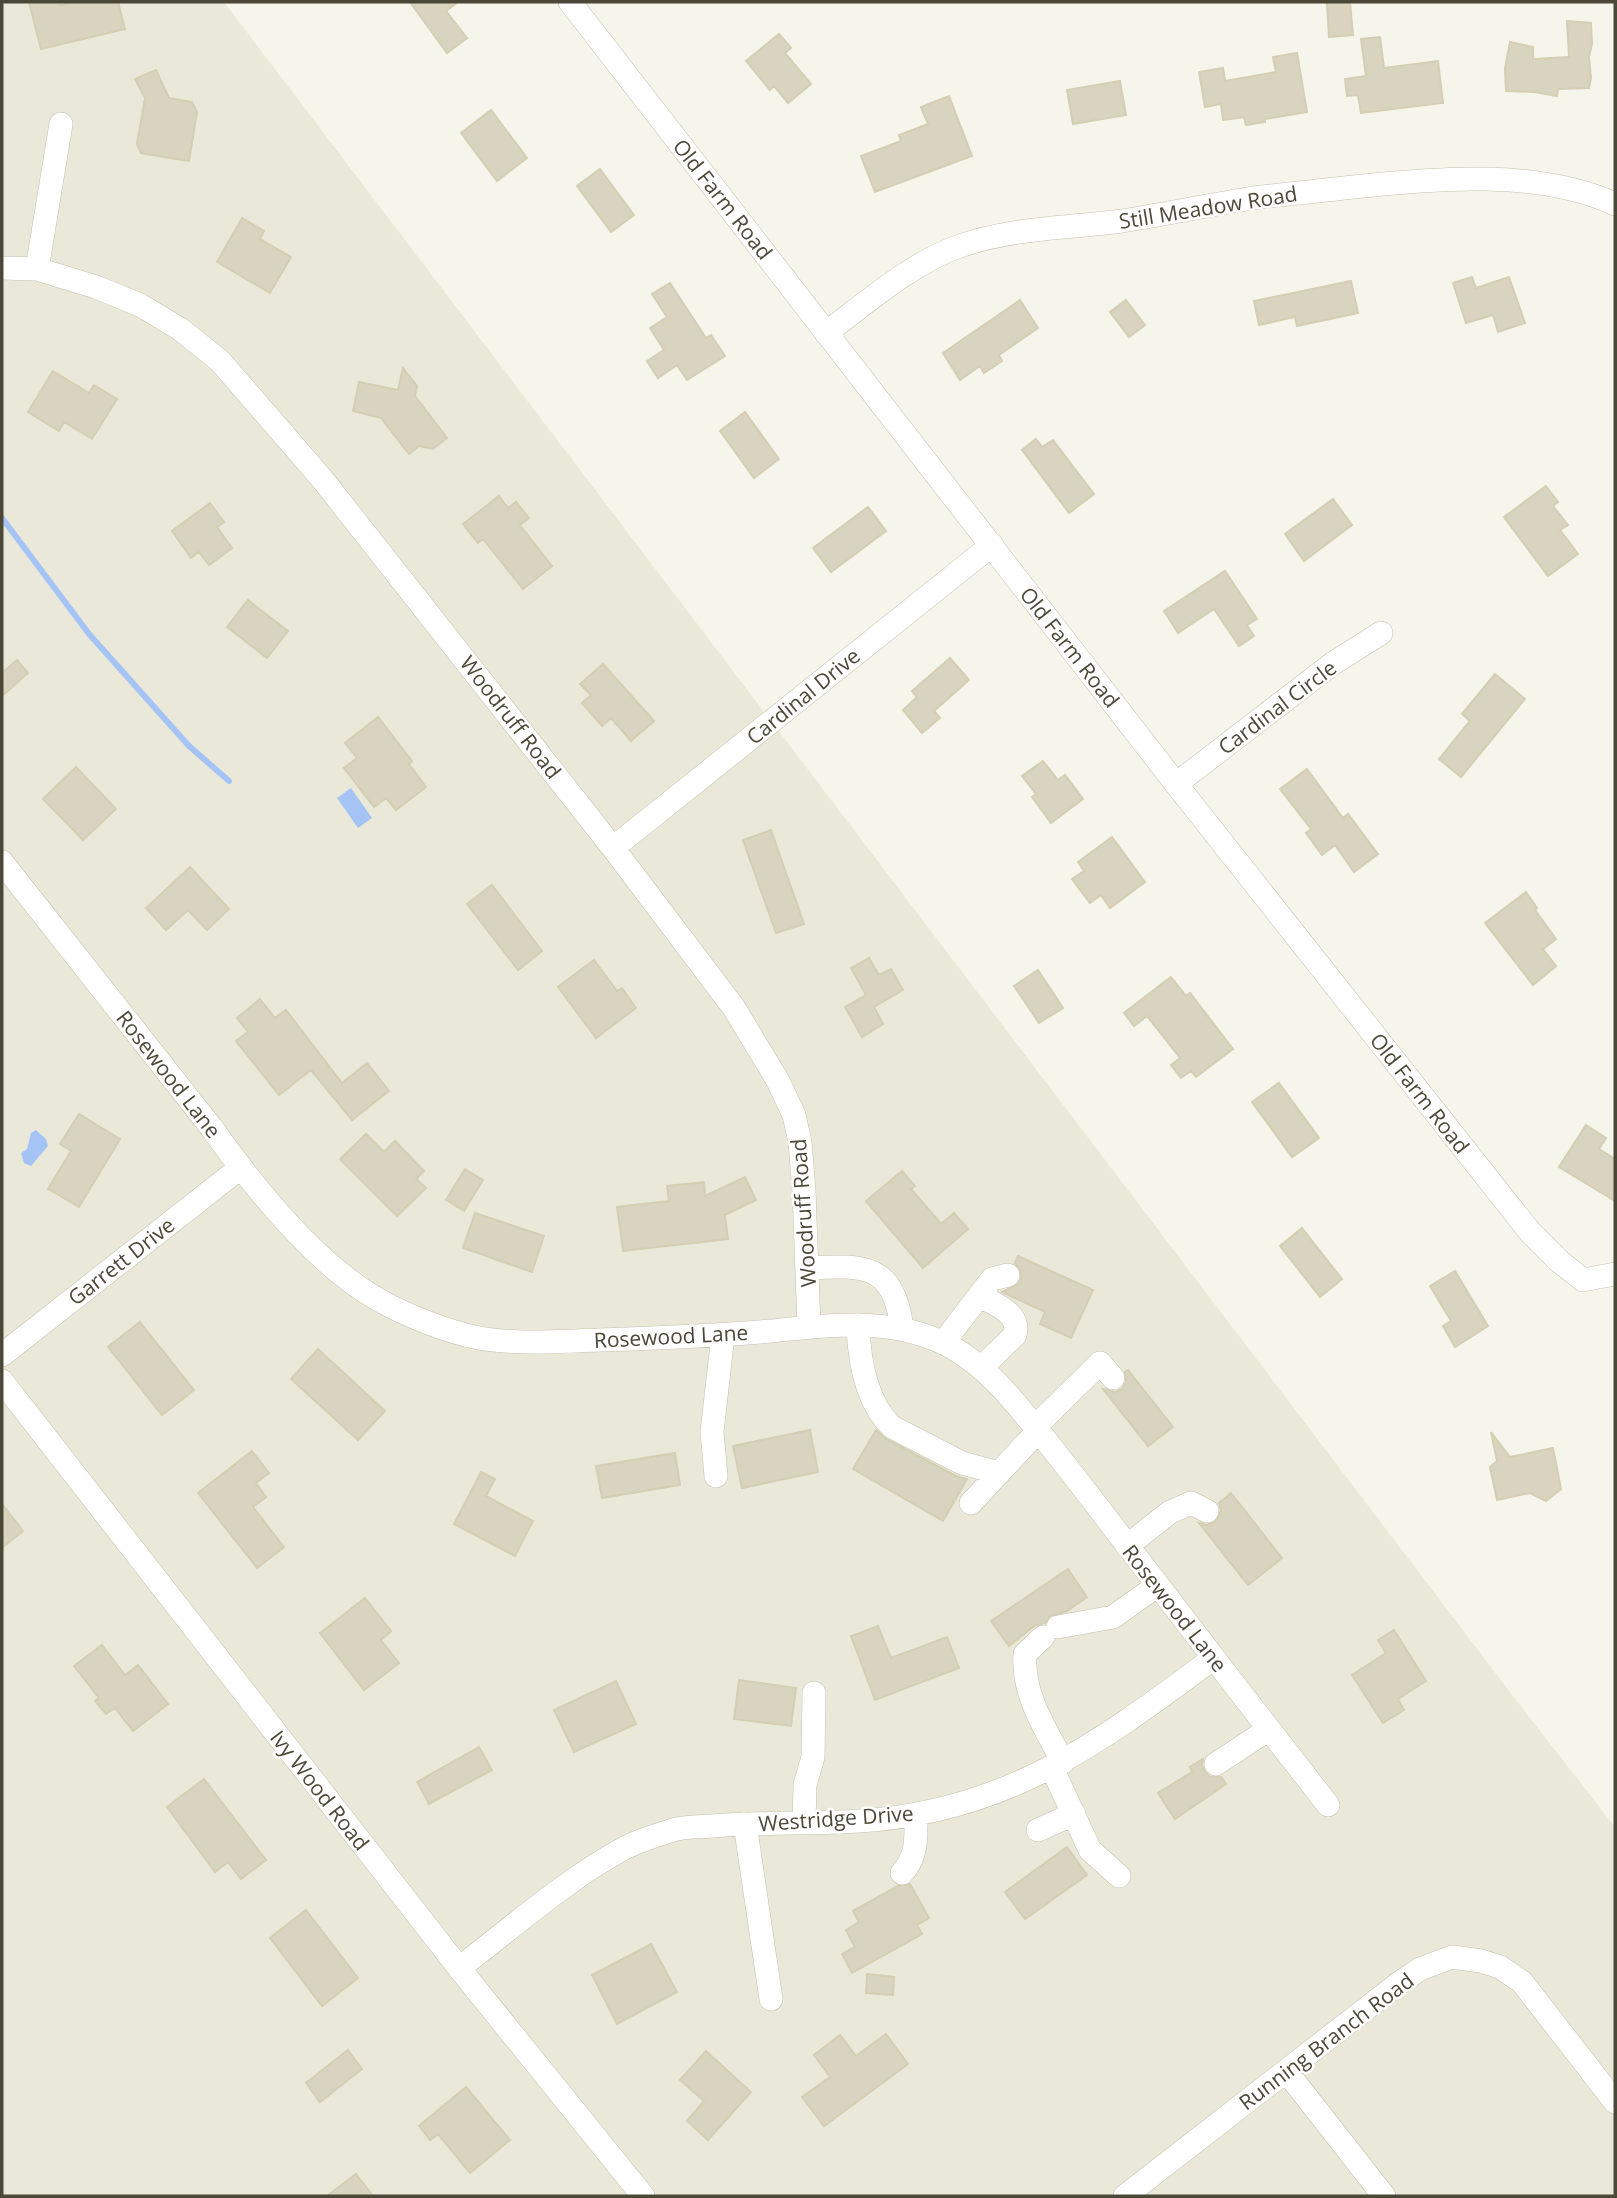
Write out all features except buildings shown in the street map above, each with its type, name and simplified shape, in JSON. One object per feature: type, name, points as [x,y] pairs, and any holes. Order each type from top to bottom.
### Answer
[{"type":"street","name":"Old Farm Road","points":[[570,2],[1176,784],[1530,1231],[1559,1261],[1583,1280],[1615,1274]]},
{"type":"street","points":[[37,269],[61,124]]},
{"type":"street","name":"Still Meadow Road","points":[[826,333],[915,269],[958,247],[999,235],[1121,221],[1253,198],[1409,181],[1479,178],[1540,184],[1615,204]]},
{"type":"street","name":"Woodruff Road","points":[[2,268],[37,269],[140,304],[180,329],[220,361],[323,480],[613,848],[734,1008],[778,1080],[794,1115],[800,1142],[809,1327]]},
{"type":"street","name":"Cardinal Drive","points":[[613,848],[992,545]]},
{"type":"street","name":"Cardinal Circle","points":[[1176,784],[1332,664],[1381,633]]},
{"type":"street","name":"Rosewood Lane","points":[[2,862],[211,1127],[240,1168],[309,1244],[346,1277],[379,1300],[436,1325],[480,1338],[544,1342],[723,1335],[858,1325],[902,1329],[929,1336],[981,1368],[996,1381],[1037,1429],[1328,1805]]},
{"type":"street","name":"Garrett Drive","points":[[2,1355],[240,1168]]},
{"type":"street","points":[[808,1268],[849,1266],[864,1268],[878,1275],[889,1284],[899,1304],[902,1329]]},
{"type":"street","points":[[943,1343],[992,1279],[1007,1275]]},
{"type":"street","points":[[979,1296],[1005,1310],[1014,1319],[1017,1328],[1015,1335],[981,1368]]},
{"type":"street","points":[[858,1325],[860,1359],[876,1407],[884,1419],[892,1427],[962,1463],[999,1473]]},
{"type":"street","points":[[716,1476],[712,1432],[723,1335]]},
{"type":"street","points":[[971,1503],[1100,1363],[1112,1378]]},
{"type":"street","name":"Ivy Wood Road","points":[[2,1381],[459,1968],[642,2196]]},
{"type":"street","points":[[1127,1546],[1179,1507],[1191,1503],[1208,1511]]},
{"type":"street","points":[[1119,1876],[1085,1853],[1058,1765],[1029,1694],[1024,1669],[1025,1654],[1051,1632],[1113,1617],[1158,1585]]},
{"type":"street","name":"Westridge Drive","points":[[459,1968],[622,1849],[674,1829],[862,1821],[916,1814],[992,1793],[1058,1765],[1105,1737],[1214,1658]]},
{"type":"street","points":[[804,1822],[805,1785],[813,1757],[814,1693]]},
{"type":"street","points":[[1216,1763],[1269,1729]]},
{"type":"street","points":[[902,1873],[911,1863],[915,1847],[916,1814]]},
{"type":"street","points":[[1038,1830],[1074,1814]]},
{"type":"street","points":[[745,1824],[771,1999]]},
{"type":"street","name":"Running Branch Road","points":[[1125,2196],[1398,1984],[1428,1966],[1452,1957],[1500,1967],[1522,1982],[1615,2102]]},
{"type":"street","points":[[1286,2071],[1384,2196]]},
{"type":"shaded area","points":[[2,2],[224,2],[1615,1827],[1615,2196],[2,2196]]},
{"type":"water","points":[[351,788],[372,818],[358,828],[337,798]]},
{"type":"water","points":[[36,1130],[46,1139],[48,1146],[31,1166],[24,1163],[21,1153],[27,1149],[31,1133]]},
{"type":"waterway","points":[[2,518],[89,634],[189,746],[229,781]]}]
